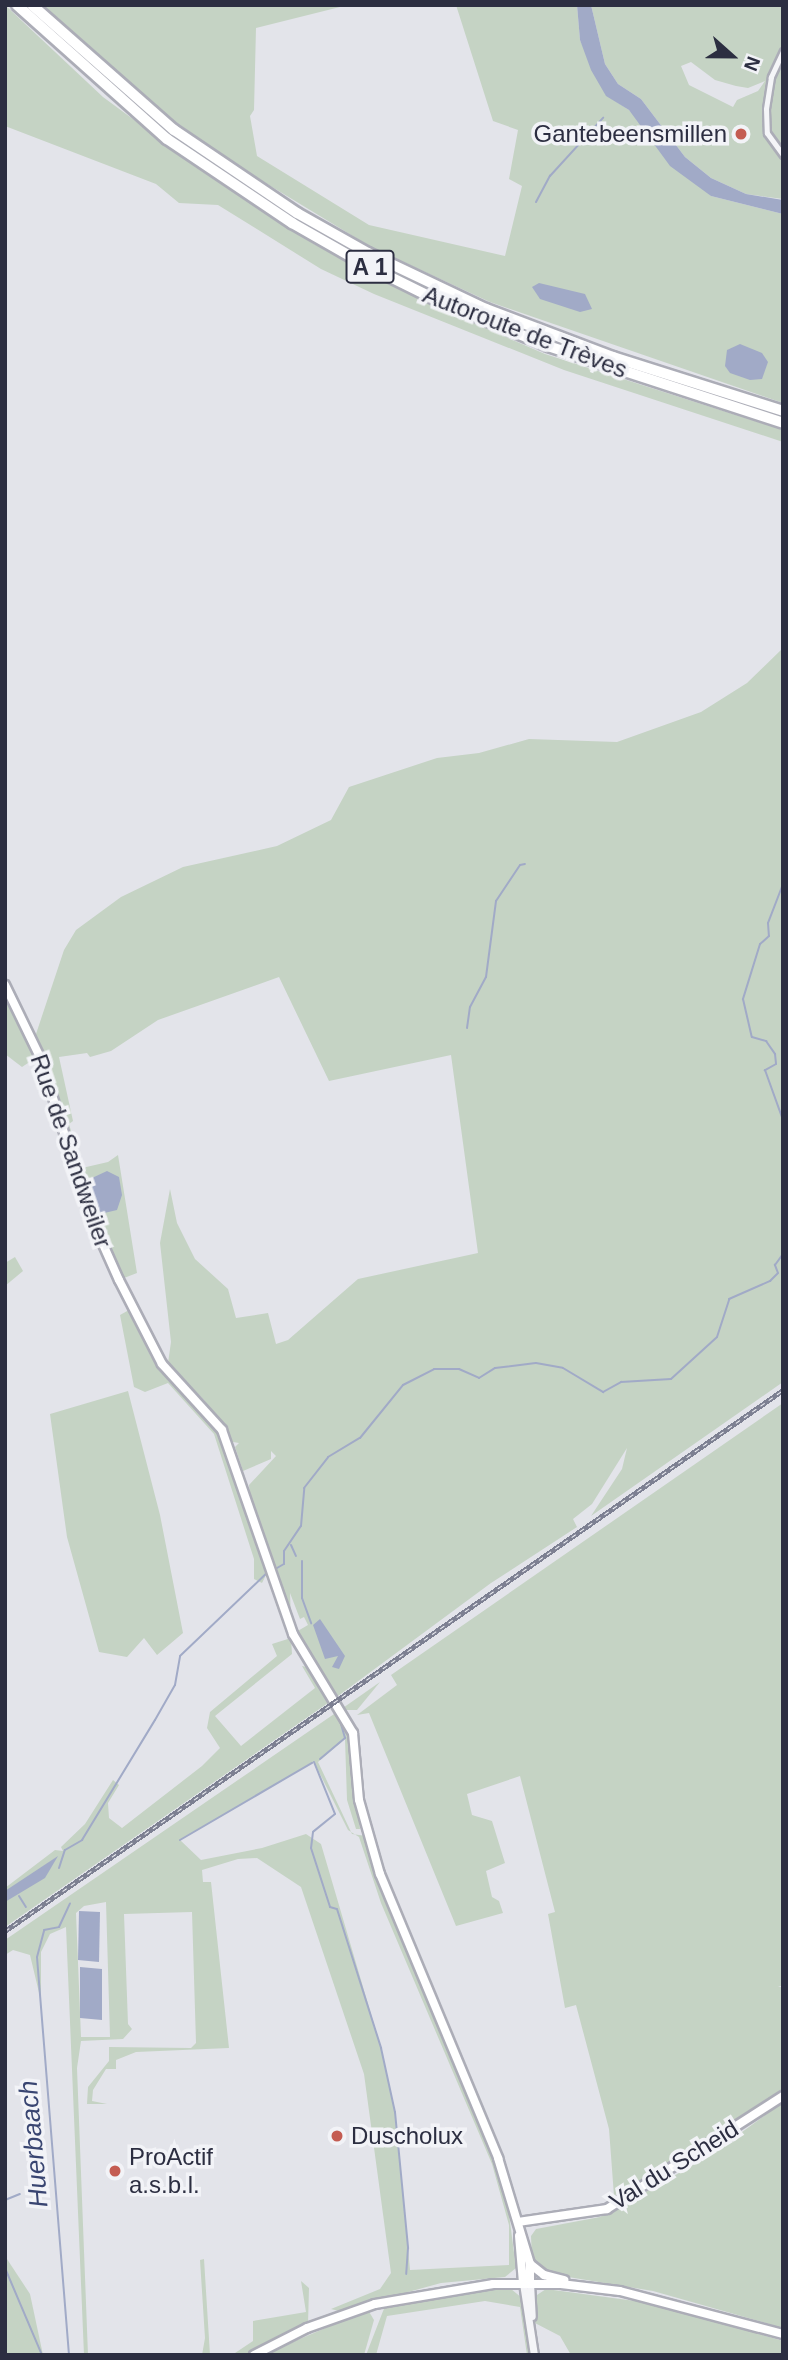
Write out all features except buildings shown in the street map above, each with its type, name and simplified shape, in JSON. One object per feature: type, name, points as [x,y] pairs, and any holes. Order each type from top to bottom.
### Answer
[{"type":"highway","name":"Autoroute de Trèves","points":[[17,5],[167,139],[292,223],[362,263],[437,300],[548,346],[783,423]]},
{"type":"highway","name":"Autoroute de Trèves","points":[[32,5],[174,130],[297,213],[368,253],[486,309],[612,357],[783,411]]},
{"type":"main road","name":"Rue de Sandweiler","points":[[5,985],[40,1057],[90,1215],[162,1364],[222,1430],[298,1646],[353,1733],[359,1800],[388,1900],[475,2102],[518,2222]]},
{"type":"main road","name":"Val du Scheid","points":[[518,2222],[607,2209],[783,2096]]},
{"type":"main road","points":[[518,2222],[530,2264],[526,2283]]},
{"type":"main road","points":[[518,2222],[520,2265],[526,2283]]},
{"type":"main road","points":[[530,2264],[544,2275],[587,2286],[652,2297],[783,2334]]},
{"type":"main road","points":[[508,2283],[520,2265]]},
{"type":"main road","points":[[254,2355],[307,2328],[375,2304],[433,2291],[508,2283],[587,2286]]},
{"type":"street","points":[[783,51],[771,77],[766,109],[770,143],[783,155]]},
{"type":"street","points":[[526,2283],[531,2303],[534,2355]]},
{"type":"street","points":[[526,2283],[534,2355]]},
{"type":"street","points":[[531,2303],[545,2283]]},
{"type":"green space","points":[[5,5],[103,97],[221,184],[314,244],[434,306],[545,354],[783,430],[783,442],[564,370],[374,294],[321,269],[218,205],[179,203],[156,184],[5,126]]},
{"type":"green space","points":[[43,5],[348,5],[256,28],[254,110],[250,116],[257,156],[369,225],[505,256],[522,186],[509,179],[518,130],[493,121],[456,5],[577,5],[580,40],[606,95],[629,110],[711,196],[783,214],[783,403],[490,302],[371,247],[234,164],[169,117]]},
{"type":"green space","points":[[591,5],[783,5],[783,199],[746,194],[711,178],[685,157],[641,99],[618,84],[605,64]],"holes":[[[691,62],[715,80],[748,88],[765,81],[758,91],[737,100],[733,107],[689,85],[681,66]]]},
{"type":"green space","points":[[783,648],[783,1382],[591,1516],[622,1469],[627,1448],[592,1504],[573,1519],[577,1527],[491,1583],[338,1696],[296,1632],[308,1625],[304,1617],[300,1619],[290,1593],[291,1619],[250,1495],[249,1485],[276,1456],[271,1451],[271,1459],[243,1471],[235,1447],[239,1443],[233,1442],[204,1400],[162,1358],[92,1214],[52,1075],[35,1037],[64,950],[76,930],[121,897],[183,867],[277,846],[331,820],[349,787],[437,758],[479,753],[529,739],[617,742],[701,712],[747,683]],"holes":[[[279,977],[329,1081],[451,1055],[478,1253],[358,1279],[288,1340],[276,1344],[268,1313],[236,1318],[228,1289],[195,1259],[177,1223],[170,1189],[160,1243],[171,1342],[168,1363],[124,1278],[137,1273],[118,1155],[108,1162],[82,1168],[69,1124],[73,1121],[59,1057],[87,1053],[90,1057],[111,1051],[158,1020]]]},
{"type":"green space","points":[[5,996],[37,1057],[22,1067],[5,1054]]},
{"type":"green space","points":[[15,1257],[23,1271],[5,1286],[5,1263]]},
{"type":"green space","points":[[129,1310],[151,1357],[192,1398],[228,1450],[267,1573],[262,1583],[254,1579],[254,1559],[214,1434],[168,1383],[145,1392],[134,1387],[120,1315]]},
{"type":"green space","points":[[128,1391],[160,1515],[183,1633],[157,1655],[144,1638],[127,1657],[99,1652],[67,1537],[50,1414]]},
{"type":"green space","points":[[783,1403],[783,1986],[778,1986],[783,1988],[783,2092],[614,2196],[609,2129],[576,2005],[565,2008],[548,1914],[555,1912],[520,1776],[467,1794],[472,1815],[492,1821],[505,1863],[486,1871],[492,1897],[499,1901],[503,1913],[456,1926],[369,1713],[357,1715],[397,1685],[391,1675]]},
{"type":"green space","points":[[291,1638],[292,1654],[215,1716],[241,1746],[315,1688],[302,1666],[307,1667],[328,1703],[5,1927],[5,1888],[55,1850],[63,1851],[61,1847],[85,1824],[113,1780],[119,1785],[108,1803],[109,1818],[122,1828],[202,1766],[220,1748],[207,1728],[210,1712],[277,1656],[272,1644]]},
{"type":"green space","points":[[380,1682],[357,1710],[340,1710]]},
{"type":"green space","points":[[337,1712],[351,1737],[360,1829],[356,1829],[347,1800],[345,1739],[318,1762],[351,1832],[314,1762],[180,1840],[201,1860],[262,1848],[306,1834],[321,1844],[381,2048],[395,2112],[410,2270],[509,2265],[509,2225],[492,2164],[381,1903],[359,1837],[355,1834],[366,1836],[396,1927],[506,2191],[516,2268],[505,2277],[441,2283],[339,2311],[331,2309],[380,2289],[391,2273],[364,2074],[301,1887],[257,1858],[238,1859],[202,1870],[203,1882],[211,1882],[229,2048],[136,2052],[116,2060],[116,2069],[106,2069],[93,2090],[92,2101],[107,2104],[87,2104],[88,2087],[109,2061],[109,2047],[191,2048],[196,2043],[192,1912],[124,1914],[128,2024],[132,2029],[123,2039],[81,2041],[77,2068],[88,2355],[84,2355],[66,1927],[50,1934],[41,1952],[41,2001],[30,1955],[13,1950],[5,1955],[5,1940]],"holes":[[[106,1902],[110,2037],[81,2037],[76,1913],[84,1906]]]},
{"type":"green space","points":[[783,2102],[783,2328],[653,2291],[550,2274],[532,2260],[531,2236],[536,2229],[600,2217],[712,2154]]},
{"type":"green space","points":[[5,2256],[30,2294],[43,2355],[5,2355]]},
{"type":"green space","points":[[204,2259],[210,2355],[202,2355],[205,2338],[200,2260]]},
{"type":"green space","points":[[301,2281],[309,2288],[308,2324],[247,2355],[232,2355],[253,2341],[253,2321],[306,2312]]},
{"type":"green space","points":[[511,2289],[522,2298],[533,2355],[527,2355],[520,2307],[485,2301],[387,2316],[376,2355],[366,2355],[385,2306],[469,2291]]},
{"type":"green space","points":[[546,2289],[650,2303],[710,2319],[783,2341],[783,2355],[571,2355],[560,2336],[533,2322],[534,2297]]},
{"type":"green space","points":[[368,2310],[374,2320],[364,2355],[262,2355]]},
{"type":"water","points":[[577,5],[591,5],[605,64],[618,84],[641,99],[685,157],[711,178],[746,194],[783,200],[783,214],[711,196],[670,166],[629,110],[606,96],[591,70],[580,40]]},
{"type":"water","points":[[539,283],[585,294],[592,309],[580,312],[540,299],[532,287]]},
{"type":"water","points":[[740,344],[762,353],[768,362],[762,379],[750,380],[730,373],[725,366],[727,350]]},
{"type":"water","points":[[107,1171],[119,1177],[122,1195],[117,1210],[100,1214],[90,1187],[92,1178]]},
{"type":"water","points":[[320,1619],[345,1656],[339,1669],[332,1667],[338,1656],[325,1659],[313,1625]]},
{"type":"water","points":[[58,1856],[45,1878],[5,1902],[5,1891]]},
{"type":"water","points":[[79,1911],[100,1912],[99,1962],[78,1960]]},
{"type":"water","points":[[80,1967],[102,1969],[102,2020],[80,2018]]},
{"type":"waterway","points":[[536,202],[550,176],[603,118]]},
{"type":"waterway","points":[[467,1028],[470,1007],[486,977],[496,901],[520,865],[525,864]]},
{"type":"waterway","name":"Huerbaach","points":[[783,884],[768,923],[769,936],[760,944],[743,999],[752,1037],[766,1041],[775,1054],[776,1064],[765,1070],[783,1120]]},
{"type":"waterway","name":"Huerbaach","points":[[277,1568],[284,1564],[284,1551],[301,1526],[304,1488],[328,1457],[360,1438],[403,1385],[434,1369],[459,1369],[479,1378],[495,1368],[536,1363],[563,1368],[603,1392],[621,1382],[671,1379],[717,1337],[729,1299],[770,1281],[778,1273],[775,1265],[783,1254]]},
{"type":"waterway","points":[[291,1545],[296,1556]]},
{"type":"waterway","points":[[302,1561],[302,1598],[311,1623]]},
{"type":"waterway","name":"Huerbaach","points":[[59,1868],[65,1850],[82,1840],[175,1685],[180,1656],[267,1573]]},
{"type":"waterway","points":[[320,1759],[345,1738],[340,1720]]},
{"type":"waterway","points":[[314,1762],[335,1814],[313,1832],[311,1848],[330,1907],[337,1909],[381,2048],[395,2112],[408,2248],[406,2274]]},
{"type":"waterway","points":[[180,1840],[312,1763]]},
{"type":"waterway","points":[[19,1896],[26,1907]]},
{"type":"waterway","name":"Huerbaach","points":[[69,2355],[37,1957],[44,1930],[59,1927],[70,1903]]},
{"type":"waterway","points":[[5,2200],[20,2194]]},
{"type":"waterway","points":[[5,2268],[42,2355]]},
{"type":"railway","points":[[5,1931],[783,1390]]},
{"type":"place","name":"Gantebeensmillen","points":[[741,134]]},
{"type":"place","name":"Duscholux","points":[[337,2136]]},
{"type":"place","name":"ProActif a.s.b.l.","points":[[115,2171]]}]
